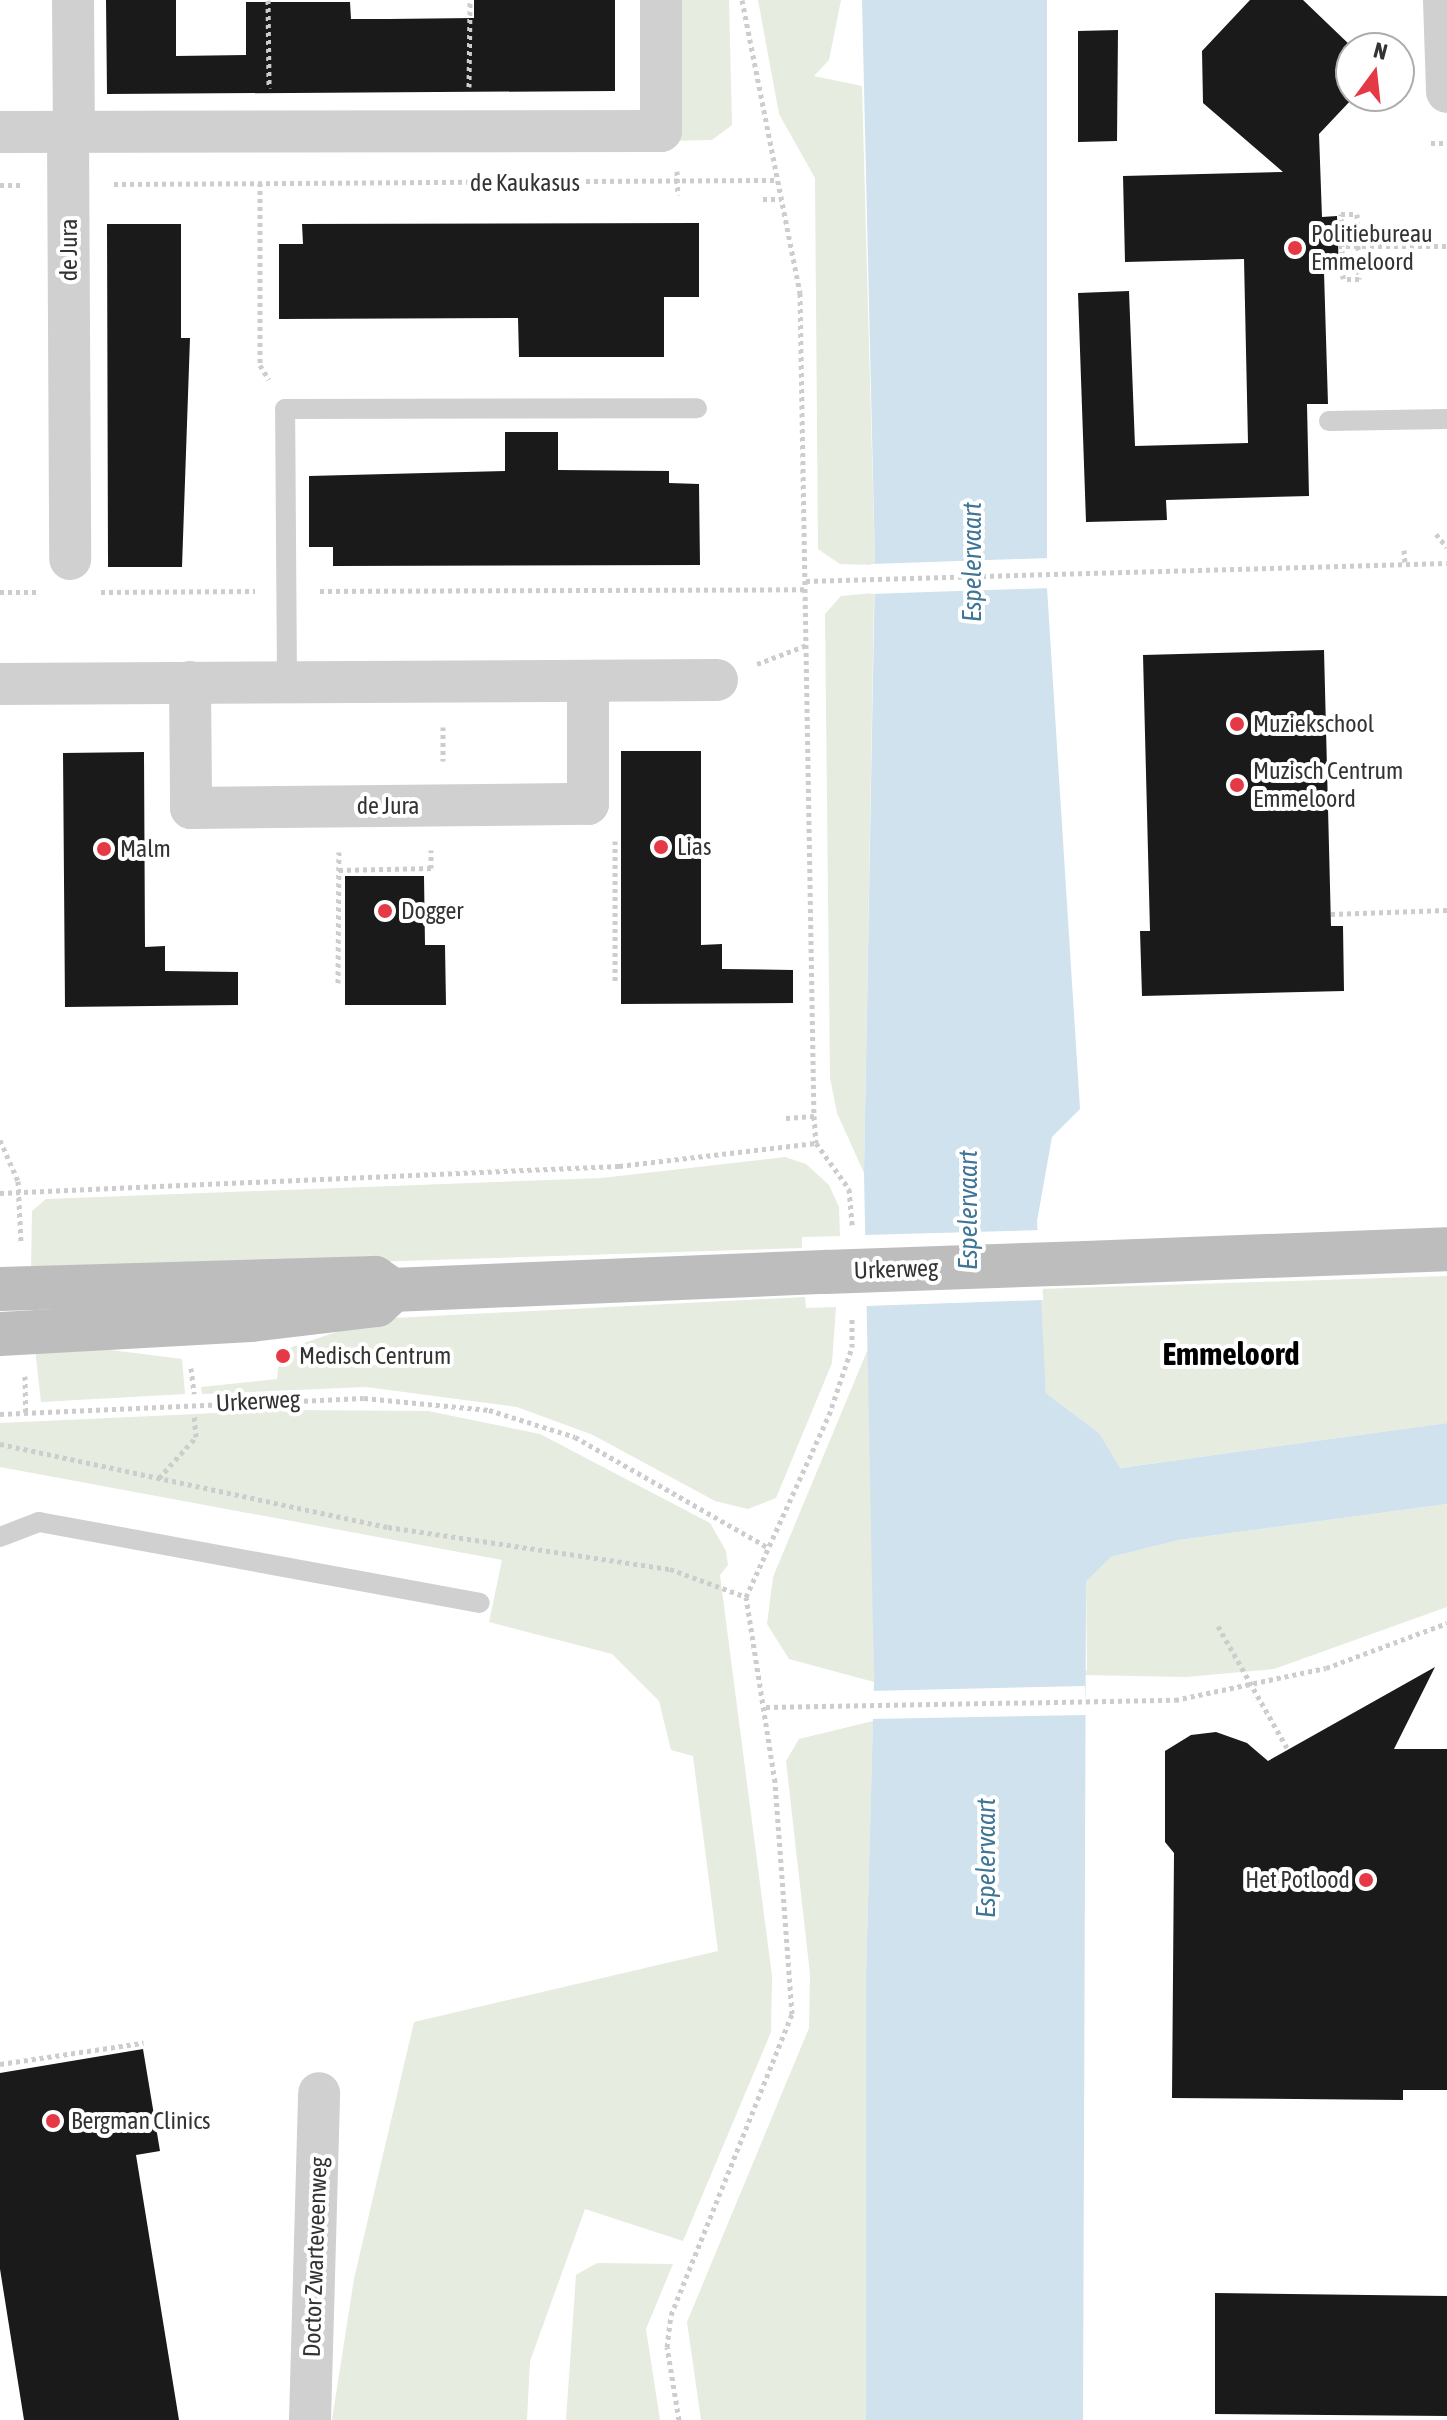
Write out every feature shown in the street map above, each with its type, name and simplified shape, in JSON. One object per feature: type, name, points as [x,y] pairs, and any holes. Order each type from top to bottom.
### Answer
[{"type":"main road","name":"Urkerweg","points":[[0,1289],[375,1278],[392,1290],[1447,1249]]},
{"type":"main road","name":"Urkerweg","points":[[0,1334],[345,1309],[377,1305],[392,1290]]},
{"type":"street","points":[[71,133],[73,0]]},
{"type":"street","name":"de Kaukasus","points":[[0,132],[661,131],[661,0]]},
{"type":"street","points":[[1445,9],[1447,92]]},
{"type":"street","name":"de Jura","points":[[69,581],[71,133]]},
{"type":"street","points":[[0,684],[717,680]]},
{"type":"street","name":"de Jura","points":[[190,682],[191,808],[588,804],[588,681]]},
{"type":"street","name":"Doctor Zwarteveenweg","points":[[310,2420],[319,2093]]},
{"type":"lane","points":[[287,682],[285,409],[697,408]]},
{"type":"lane","points":[[1329,421],[1447,419]]},
{"type":"lane","points":[[0,1537],[39,1522],[480,1603]]},
{"type":"path","points":[[268,0],[269,92]]},
{"type":"path","points":[[469,91],[470,0]]},
{"type":"path","points":[[742,0],[800,293],[814,1116],[816,1143],[849,1189],[852,1234]]},
{"type":"path","points":[[1431,143],[1447,143]]},
{"type":"path","points":[[677,172],[678,195]]},
{"type":"path","name":"de Kaukasus","points":[[105,184],[777,180]]},
{"type":"path","points":[[260,183],[260,365]]},
{"type":"path","points":[[763,199],[781,199]]},
{"type":"path","points":[[1341,214],[1357,214],[1359,279],[1343,279],[1340,246],[1341,214]]},
{"type":"path","points":[[1340,246],[1447,246]]},
{"type":"path","points":[[1436,534],[1447,547]]},
{"type":"path","points":[[1404,550],[1405,564]]},
{"type":"path","points":[[806,581],[1447,563]]},
{"type":"path","points":[[0,592],[69,581],[265,591]]},
{"type":"path","points":[[305,591],[807,589]]},
{"type":"path","points":[[795,646],[807,645]]},
{"type":"path","points":[[443,717],[443,772]]},
{"type":"path","points":[[615,835],[615,984]]},
{"type":"path","points":[[431,840],[431,876]]},
{"type":"path","points":[[338,983],[339,841]]},
{"type":"path","points":[[339,870],[431,868]]},
{"type":"path","points":[[1331,914],[1447,910]]},
{"type":"path","points":[[786,1118],[814,1116]]},
{"type":"path","points":[[0,1140],[18,1192],[21,1248]]},
{"type":"path","points":[[0,1193],[619,1166],[816,1143]]},
{"type":"path","points":[[679,2420],[667,2347],[671,2315],[792,2014],[766,1707],[746,1597],[849,1359],[852,1310]]},
{"type":"path","points":[[194,1394],[191,1366],[198,1366]]},
{"type":"path","name":"Urkerweg","points":[[0,1414],[364,1398],[489,1410],[575,1437],[769,1548]]},
{"type":"path","points":[[159,1478],[196,1437],[194,1414]]},
{"type":"path","points":[[0,1444],[486,1545],[670,1569],[746,1597]]},
{"type":"path","points":[[766,1707],[1175,1700],[1252,1687],[1326,1668],[1447,1623]]},
{"type":"path","points":[[1218,1626],[1287,1748]]},
{"type":"path","points":[[0,2064],[143,2043]]},
{"type":"shaded area","points":[[671,0],[729,0],[732,125],[712,140],[670,141]]},
{"type":"shaded area","points":[[758,0],[841,0],[829,60],[814,76],[862,86],[875,565],[840,564],[818,549],[815,178],[779,114]]},
{"type":"shaded area","points":[[874,593],[864,1173],[837,1113],[830,1078],[825,614],[841,596]]},
{"type":"shaded area","points":[[785,1157],[806,1164],[829,1185],[839,1207],[840,1236],[802,1237],[802,1248],[31,1273],[32,1211],[46,1199],[602,1178]]},
{"type":"shaded area","points":[[1447,1276],[1447,1423],[1119,1468],[1099,1433],[1046,1393],[1039,1289]]},
{"type":"shaded area","points":[[805,1297],[806,1308],[836,1307],[832,1363],[776,1498],[748,1509],[715,1501],[593,1435],[517,1407],[366,1387],[202,1394],[201,1387],[277,1379],[280,1351],[375,1319]]},
{"type":"shaded area","points":[[55,1343],[182,1359],[185,1394],[41,1402],[35,1349]]},
{"type":"shaded area","points":[[870,1344],[874,1682],[789,1659],[767,1624],[773,1577]]},
{"type":"shaded area","points":[[285,1410],[428,1411],[540,1434],[710,1523],[726,1551],[728,1565],[720,1575],[772,1976],[771,2032],[683,2241],[585,2209],[530,2361],[527,2420],[332,2420],[354,2279],[414,2022],[718,1951],[693,1756],[671,1750],[659,1701],[612,1654],[489,1622],[502,1560],[0,1467],[0,1423]]},
{"type":"shaded area","points":[[1447,1504],[1447,1607],[1274,1669],[1186,1677],[1081,1675],[1087,1670],[1086,1582],[1111,1557],[1179,1540]]},
{"type":"shaded area","points":[[873,1721],[866,1976],[866,2420],[701,2420],[687,2322],[809,2028],[810,1974],[786,1761],[799,1739]]},
{"type":"shaded area","points":[[597,2263],[673,2264],[646,2329],[660,2420],[566,2420],[576,2275]]},
{"type":"water","name":"Espelervaart","points":[[862,0],[1047,0],[1047,588],[1080,1109],[1052,1137],[1037,1221],[1046,1393],[1099,1433],[1120,1468],[1447,1423],[1447,1504],[1179,1540],[1111,1557],[1086,1582],[1083,2420],[866,2420],[866,1976],[874,1682],[864,1173],[875,565]]},
{"type":"pier","points":[[1051,558],[1051,588],[870,594],[871,564]]},
{"type":"pier","points":[[1041,1230],[1043,1300],[866,1306],[865,1235]]},
{"type":"pier","points":[[1085,1686],[1086,1715],[869,1719],[870,1691]]},
{"type":"building","points":[[106,0],[176,0],[176,56],[246,55],[246,2],[350,2],[351,19],[388,19],[474,18],[474,0],[615,0],[615,91],[107,94]]},
{"type":"building","points":[[1250,0],[1303,0],[1336,32],[1335,112],[1340,112],[1319,134],[1322,217],[1337,216],[1339,271],[1324,272],[1328,404],[1307,404],[1309,496],[1166,500],[1167,520],[1086,522],[1078,293],[1129,291],[1135,446],[1248,443],[1244,259],[1125,262],[1123,176],[1283,172],[1203,103],[1202,51]]},
{"type":"building","points":[[1118,30],[1117,141],[1078,142],[1078,31]]},
{"type":"building","points":[[699,223],[699,297],[664,297],[664,357],[519,357],[518,318],[279,319],[279,244],[303,244],[302,224]]},
{"type":"building","points":[[107,224],[181,224],[181,338],[190,338],[182,567],[108,567]]},
{"type":"building","points":[[505,432],[558,432],[558,470],[669,471],[669,483],[699,484],[700,565],[333,566],[333,547],[309,547],[309,476],[505,471]]},
{"type":"building","name":"Muzisch Centrum Emmeloord","points":[[1324,650],[1331,926],[1343,926],[1344,991],[1142,996],[1140,931],[1150,931],[1143,655]]},
{"type":"building","name":"Lias","points":[[621,751],[701,751],[701,945],[722,944],[722,969],[793,970],[793,1003],[621,1004]]},
{"type":"building","name":"Malm","points":[[144,752],[145,947],[165,946],[165,971],[238,972],[238,1005],[65,1007],[63,753]]},
{"type":"building","name":"Dogger","points":[[345,876],[424,876],[425,945],[445,945],[446,1005],[345,1005]]},
{"type":"building","name":"Het Potlood","points":[[1435,1667],[1394,1749],[1447,1749],[1447,2090],[1403,2090],[1403,2100],[1172,2098],[1174,1853],[1165,1842],[1165,1751],[1191,1735],[1216,1732],[1247,1743],[1268,1761]]},
{"type":"building","points":[[143,2049],[160,2151],[136,2155],[179,2420],[24,2420],[0,2269],[0,2073]]},
{"type":"building","points":[[1215,2293],[1447,2296],[1447,2416],[1215,2414]]},
{"type":"place","name":"Politiebureau Emmeloord","points":[[1295,248]]},
{"type":"place","name":"Muziekschool","points":[[1237,724]]},
{"type":"place","name":"Muzisch Centrum Emmeloord","points":[[1237,785]]},
{"type":"place","name":"Lias","points":[[661,847]]},
{"type":"place","name":"Malm","points":[[104,849]]},
{"type":"place","name":"Dogger","points":[[385,911]]},
{"type":"place","name":"Medisch Centrum","points":[[283,1356]]},
{"type":"place","name":"Het Potlood","points":[[1366,1880]]},
{"type":"place","name":"Bergman Clinics","points":[[53,2121]]},
{"type":"district","name":"Emmeloord","points":[[1231,1354]]}]
